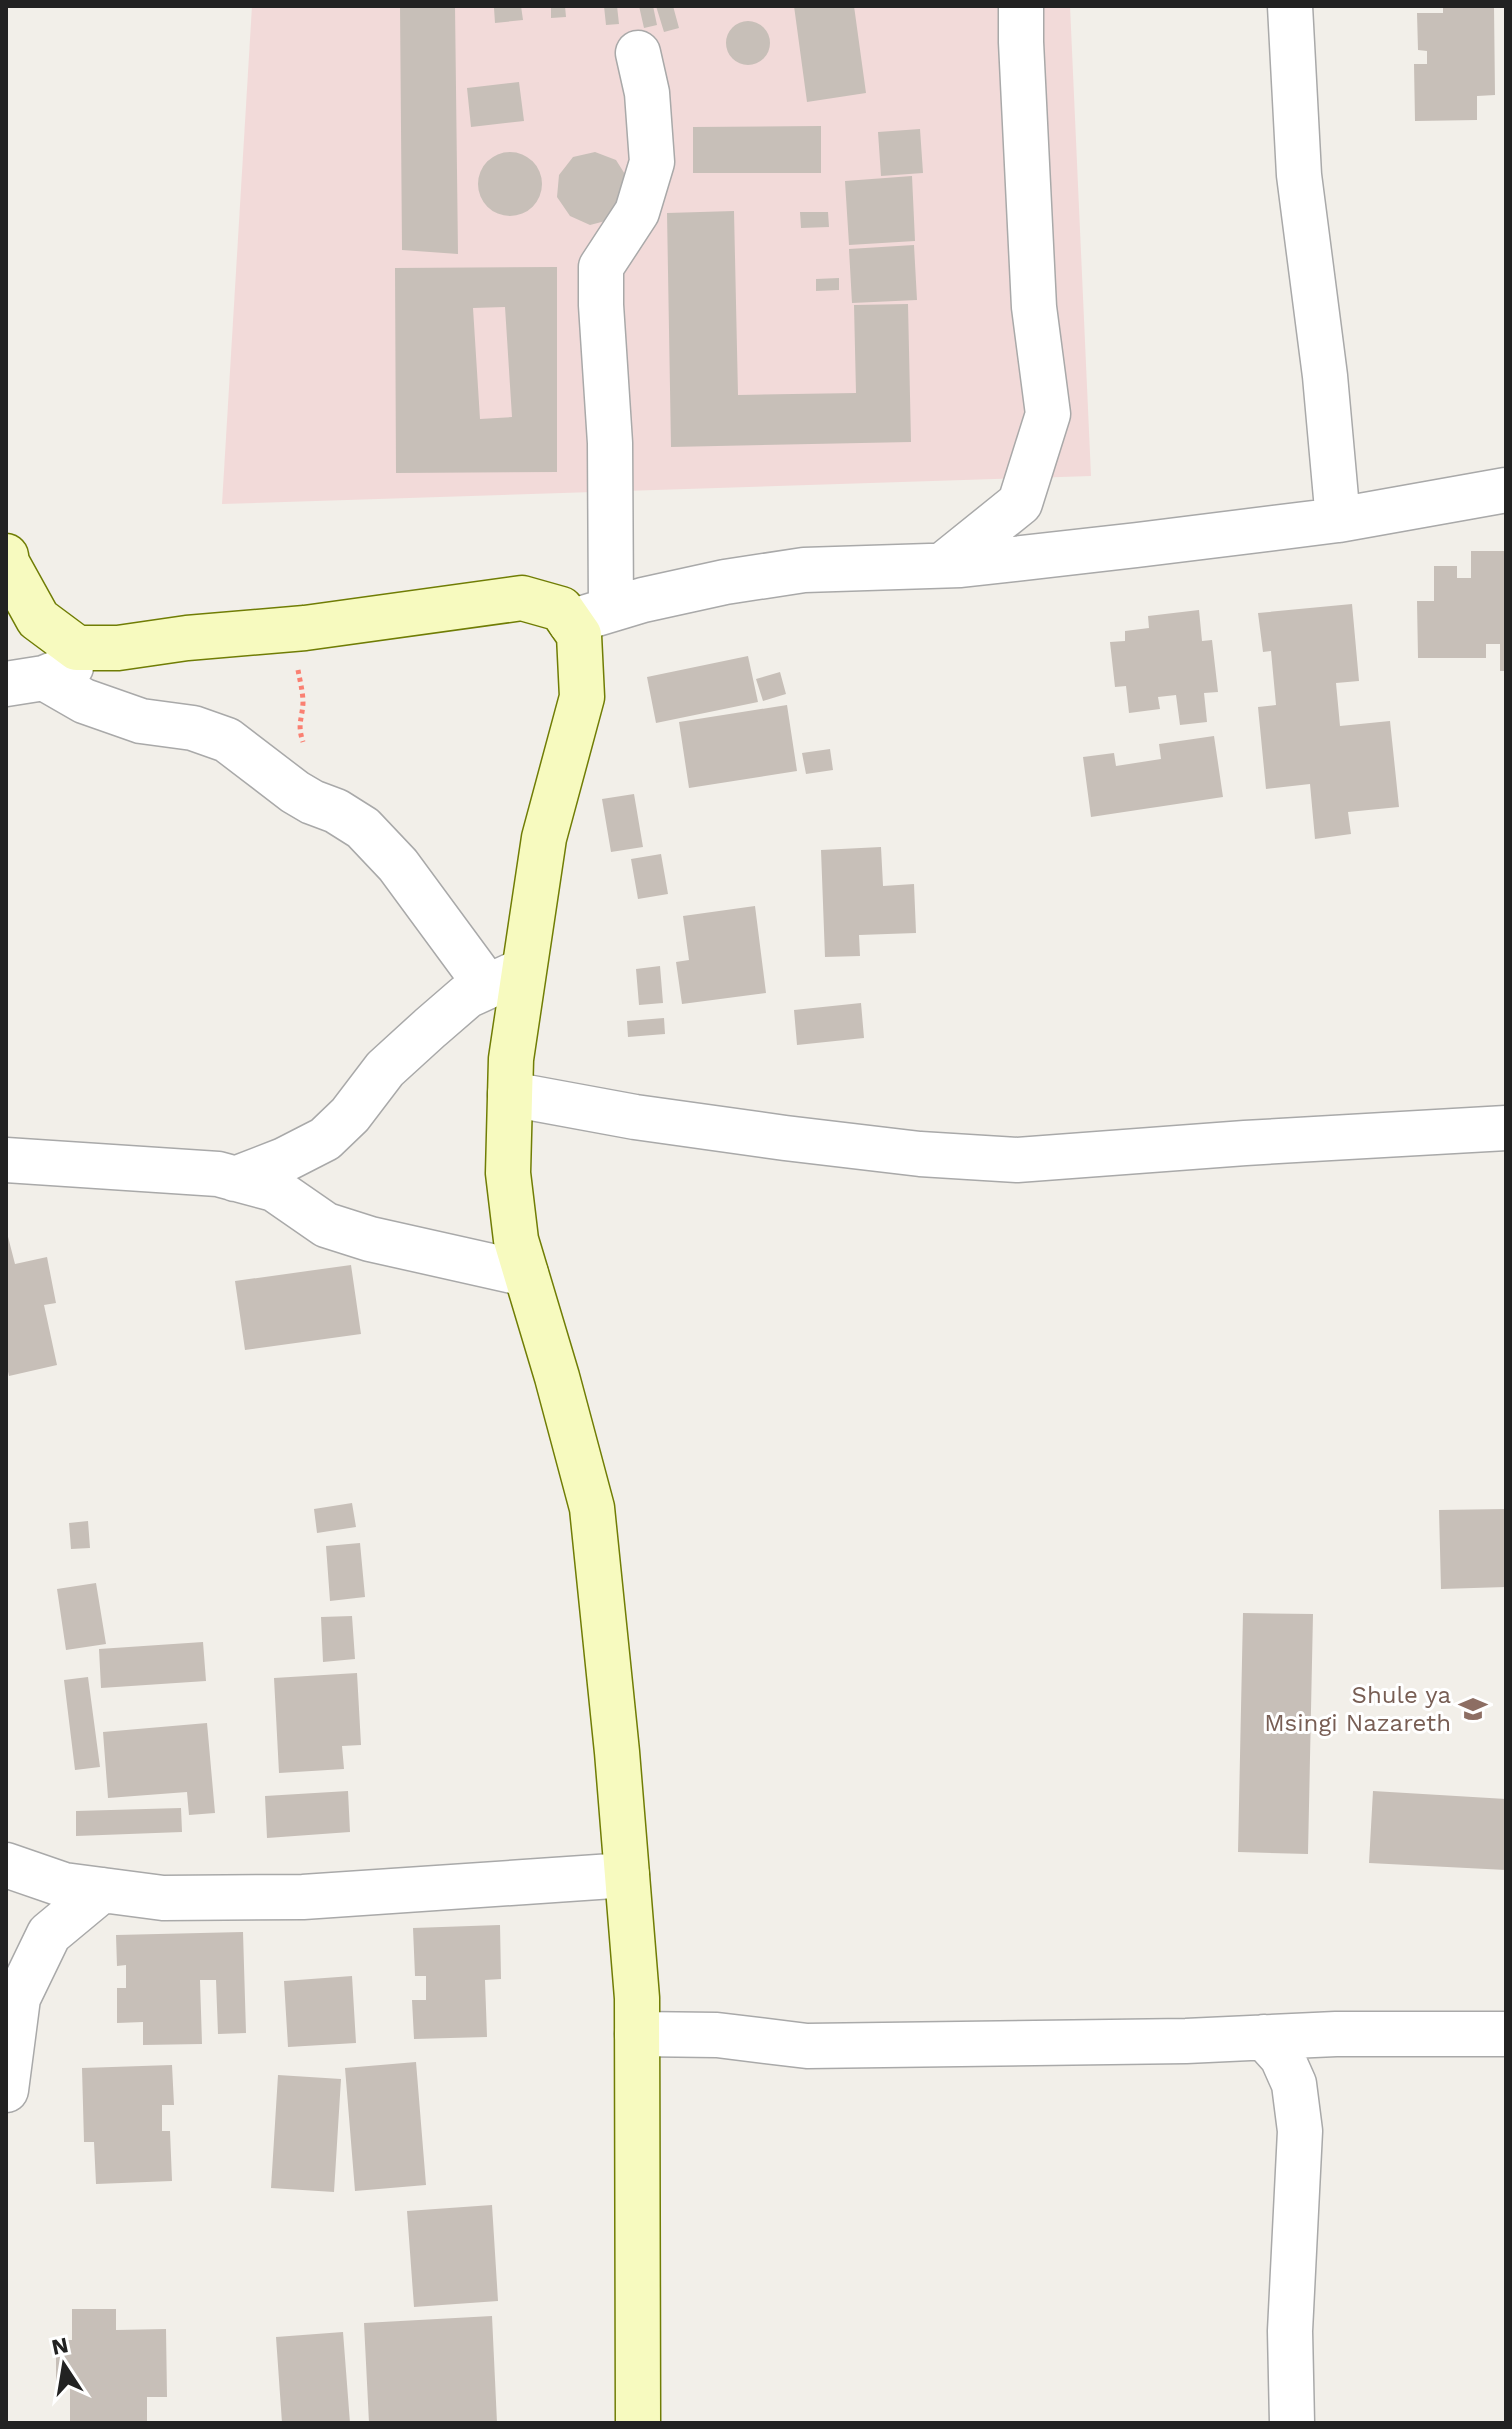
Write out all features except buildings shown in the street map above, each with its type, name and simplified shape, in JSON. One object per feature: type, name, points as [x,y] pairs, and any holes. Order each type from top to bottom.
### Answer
[{"type":"street","points":[[943,565],[1020,503],[1048,414],[1034,307],[1021,6]]},
{"type":"street","points":[[1290,6],[1299,175],[1325,376],[1338,520]]},
{"type":"street","points":[[611,609],[610,443],[601,267],[637,212],[652,162],[647,93],[638,53]]},
{"type":"street","points":[[570,622],[643,600],[725,582],[804,570],[961,565],[1338,520],[1506,490]]},
{"type":"street","points":[[6,556],[38,619],[77,648],[118,648],[290,629],[522,598],[561,609],[579,635],[582,697],[506,978],[511,1059],[508,1173],[516,1240],[592,1508],[617,1752],[637,1998],[638,2423]]},
{"type":"street","points":[[25,681],[118,648]]},
{"type":"street","points":[[25,681],[141,721],[193,728],[227,740],[295,792],[363,828],[506,978]]},
{"type":"street","points":[[235,1179],[284,1160],[325,1139],[350,1115],[385,1069],[467,996],[506,978]]},
{"type":"street","points":[[510,1094],[635,1117],[785,1138],[920,1154],[1017,1160],[1506,1128]]},
{"type":"street","points":[[6,1160],[218,1174],[274,1189],[326,1225],[370,1239],[526,1274]]},
{"type":"street","points":[[6,1865],[64,1885],[163,1898],[303,1897],[627,1875]]},
{"type":"street","points":[[6,2090],[18,1998],[49,1934],[102,1890]]},
{"type":"street","points":[[637,2034],[717,2035],[807,2046],[1186,2041],[1336,2034],[1506,2034]]},
{"type":"street","points":[[1297,2111],[1319,2074],[1336,2034]]},
{"type":"street","points":[[1264,2037],[1282,2057],[1294,2084],[1300,2131],[1290,2331],[1292,2423]]},
{"type":"path","points":[[290,629],[303,694],[300,732],[308,751]]},
{"type":"shaded area","points":[[252,6],[1070,6],[1091,476],[222,504]]},
{"type":"place","name":"Shule ya Msingi Nazareth","points":[[1473,1709]]}]
